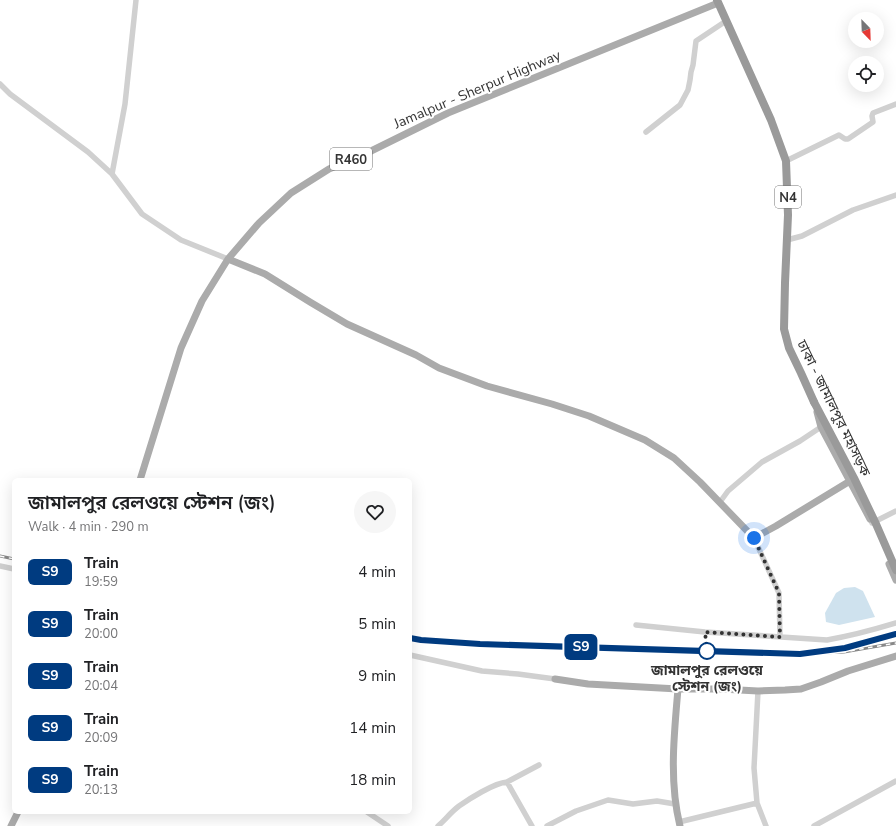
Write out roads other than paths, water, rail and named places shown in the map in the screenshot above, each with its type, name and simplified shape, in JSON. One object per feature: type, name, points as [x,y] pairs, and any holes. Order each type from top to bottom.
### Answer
[{"type":"highway","name":"ঢাকা - জামালপুর মহাসড়ক","points":[[718,1],[771,120],[786,161],[788,215],[784,283],[784,329],[788,348],[814,402],[854,478],[896,570]]},
{"type":"main road","name":"Jamalpur - Sherpur Highway","points":[[141,478],[182,348],[202,301],[228,259],[259,224],[291,194],[329,169],[368,152],[448,113],[718,1]]},
{"type":"main road","points":[[228,259],[265,274],[347,324],[416,355],[439,368],[487,386],[589,416],[645,440],[674,458],[700,482],[754,538],[850,481]]},
{"type":"main road","points":[[814,402],[821,427],[872,523],[896,580]]},
{"type":"main road","points":[[555,679],[588,684],[678,690],[721,689],[758,691],[801,689],[848,671],[896,656]]},
{"type":"main road","points":[[678,690],[673,748],[675,804],[680,824]]},
{"type":"main road","points":[[11,826],[17,814]]},
{"type":"street","points":[[112,174],[125,104],[136,0]]},
{"type":"street","points":[[646,132],[680,105],[688,90],[691,72],[694,65],[696,41],[726,21]]},
{"type":"street","points":[[0,84],[10,94],[88,152],[112,174],[142,214],[182,240],[228,259]]},
{"type":"street","points":[[786,161],[839,135],[845,139],[848,139],[873,122],[872,116],[874,113],[896,104]]},
{"type":"street","points":[[787,240],[802,236],[853,210],[896,195]]},
{"type":"street","points":[[720,502],[728,491],[762,462],[800,441],[821,427]]},
{"type":"street","points":[[872,523],[896,510]]},
{"type":"street","points":[[754,538],[779,593],[780,637]]},
{"type":"street","points":[[0,566],[12,569]]},
{"type":"street","points":[[636,625],[705,632],[827,640],[875,630],[896,623]]},
{"type":"street","points":[[412,655],[482,671],[555,679]]},
{"type":"street","points":[[758,691],[754,768],[757,803],[766,826]]},
{"type":"street","points":[[438,826],[459,806],[488,788],[507,782],[539,765]]},
{"type":"street","points":[[814,826],[896,781]]},
{"type":"street","points":[[507,782],[532,826]]},
{"type":"street","points":[[547,826],[576,811],[608,800],[633,804],[657,801],[675,804]]},
{"type":"street","points":[[680,824],[757,803]]},
{"type":"street","points":[[370,814],[388,826]]},
{"type":"water","points":[[855,587],[863,591],[875,617],[839,625],[826,622],[825,613],[836,593],[844,588]]},
{"type":"railway","points":[[0,556],[12,559]]},
{"type":"railway","points":[[859,644],[896,634]]},
{"type":"railway","points":[[412,638],[480,644],[800,654],[844,652],[896,643]]},
{"type":"train","name":"S9","points":[[412,638],[480,644],[800,654],[845,648],[896,634]]},
{"type":"place","name":"জামালপুর রেলওয়ে স্টেশন (জং)","points":[[707,651]]}]
